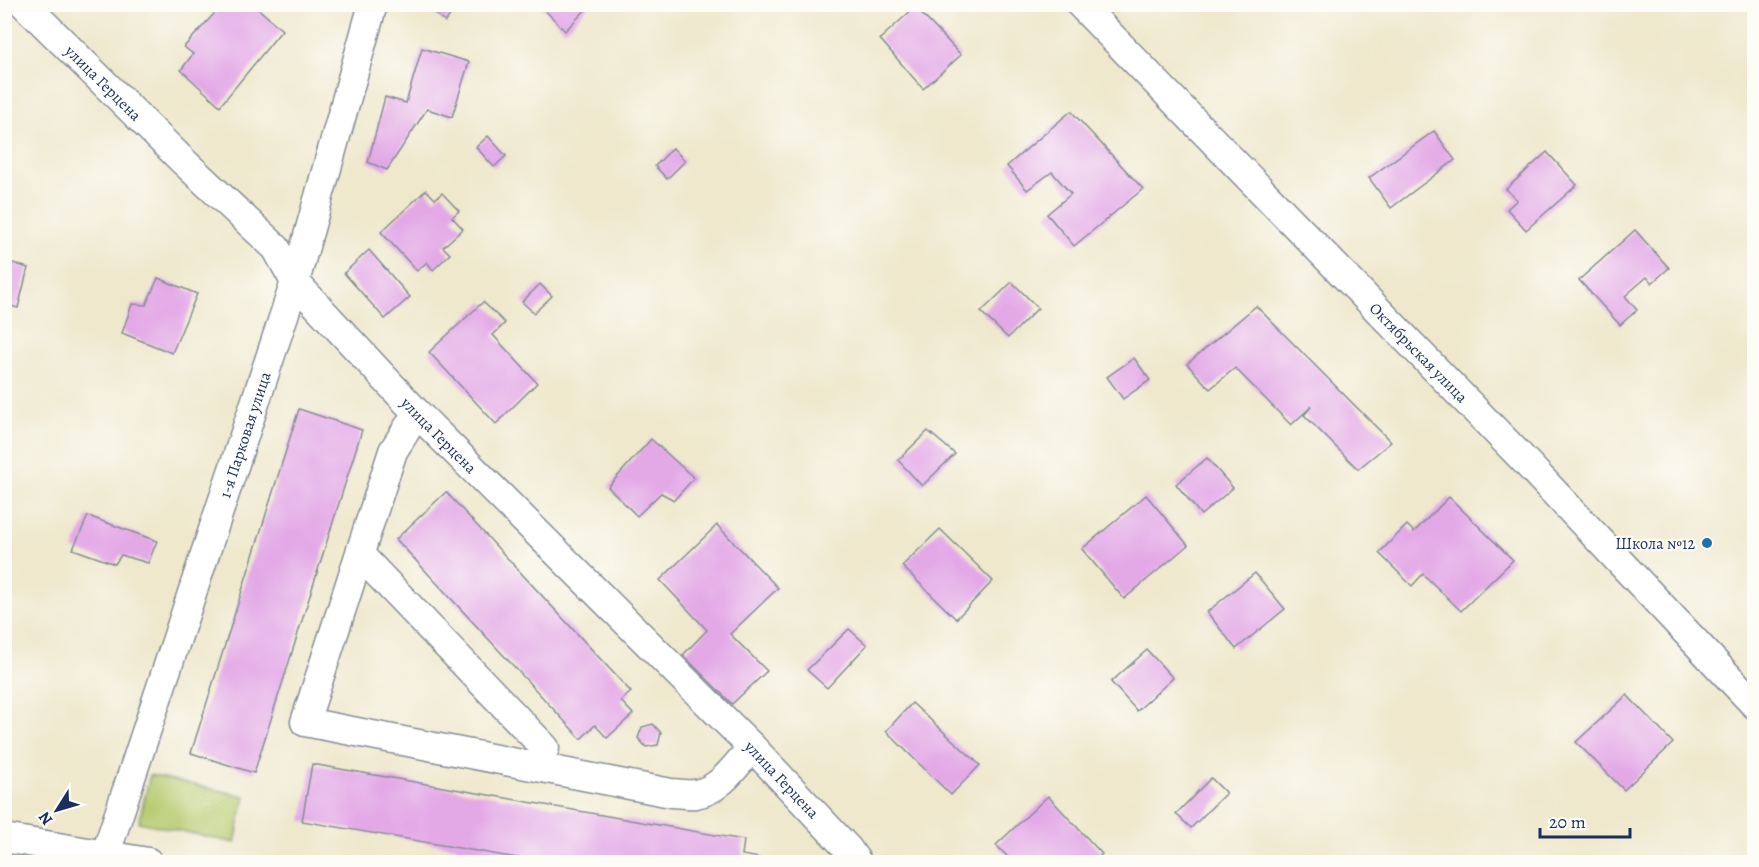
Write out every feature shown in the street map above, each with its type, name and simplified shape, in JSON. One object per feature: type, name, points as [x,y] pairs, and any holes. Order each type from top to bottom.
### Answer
[{"type":"street","name":"улица Герцена","points":[[24,4],[183,161],[276,248],[295,282],[417,413],[752,747],[848,849],[857,862]]},
{"type":"street","name":"1-я Парковая улица","points":[[105,859],[295,282],[372,4]]},
{"type":"street","name":"Октябрьская улица","points":[[1080,4],[1520,456],[1755,704]]},
{"type":"street","points":[[417,413],[393,451],[305,722],[680,793],[696,794],[712,788],[725,778],[752,747]]},
{"type":"street","points":[[360,555],[545,748]]},
{"type":"street","points":[[4,838],[105,859],[148,862]]},
{"type":"green space","points":[[150,775],[245,796],[235,843],[139,822]]},
{"type":"building","points":[[223,4],[233,9],[238,4],[253,4],[282,30],[220,106],[181,70],[193,54],[184,47]]},
{"type":"building","points":[[424,4],[459,4],[445,22]]},
{"type":"building","points":[[539,4],[591,4],[565,31]]},
{"type":"building","points":[[915,7],[961,55],[923,89],[880,39]]},
{"type":"building","points":[[422,48],[469,62],[452,117],[427,109],[387,170],[368,162],[385,97],[406,103]]},
{"type":"building","points":[[1071,111],[1143,189],[1074,246],[1047,214],[1071,194],[1052,172],[1027,190],[1007,166]]},
{"type":"building","points":[[1434,131],[1455,160],[1391,208],[1369,178]]},
{"type":"building","points":[[488,136],[506,156],[494,167],[476,147]]},
{"type":"building","points":[[673,148],[685,161],[667,179],[655,166]]},
{"type":"building","points":[[1547,152],[1577,185],[1526,230],[1507,209],[1517,200],[1506,189]]},
{"type":"building","points":[[426,190],[435,199],[442,193],[459,211],[452,217],[463,229],[443,247],[450,254],[433,270],[427,262],[417,271],[381,232]]},
{"type":"building","points":[[1635,230],[1669,268],[1652,283],[1647,277],[1625,296],[1637,310],[1620,325],[1579,280]]},
{"type":"building","points":[[369,250],[410,297],[385,319],[344,273]]},
{"type":"building","points":[[4,260],[28,268],[18,308],[4,304]]},
{"type":"building","points":[[158,278],[197,294],[172,353],[122,333],[132,304],[146,305]]},
{"type":"building","points":[[1012,282],[1038,308],[1008,338],[981,312]]},
{"type":"building","points":[[540,284],[552,296],[534,313],[522,302]]},
{"type":"building","points":[[483,302],[505,323],[493,335],[537,383],[496,424],[429,352]]},
{"type":"building","points":[[1256,306],[1391,442],[1358,469],[1304,415],[1312,406],[1291,425],[1235,368],[1210,389],[1187,364]]},
{"type":"building","points":[[1134,358],[1150,380],[1123,399],[1107,377]]},
{"type":"building","points":[[299,409],[362,430],[254,773],[191,753]]},
{"type":"building","points":[[928,431],[955,454],[922,486],[898,460]]},
{"type":"building","points":[[651,439],[694,478],[674,500],[661,493],[637,516],[608,487]]},
{"type":"building","points":[[1207,458],[1233,488],[1201,515],[1176,484]]},
{"type":"building","points":[[446,492],[631,692],[621,701],[633,714],[607,738],[595,725],[581,739],[396,539]]},
{"type":"building","points":[[1146,495],[1188,545],[1124,599],[1082,549]]},
{"type":"building","points":[[1449,497],[1513,560],[1461,611],[1423,574],[1412,586],[1379,553],[1407,525],[1414,532]]},
{"type":"building","points":[[88,516],[157,541],[148,563],[121,555],[115,564],[73,549]]},
{"type":"building","points":[[717,525],[778,588],[730,634],[767,671],[732,704],[683,655],[707,630],[660,580]]},
{"type":"building","points":[[940,529],[993,581],[956,619],[902,566]]},
{"type":"building","points":[[1255,573],[1285,609],[1236,649],[1207,612]]},
{"type":"building","points":[[849,629],[867,645],[827,688],[807,670]]},
{"type":"building","points":[[1147,650],[1173,678],[1137,711],[1111,682]]},
{"type":"building","points":[[1627,695],[1673,743],[1624,790],[1576,742]]},
{"type":"building","points":[[912,703],[980,765],[951,795],[886,731]]},
{"type":"building","points":[[653,724],[661,733],[658,745],[646,747],[638,738],[642,727]]},
{"type":"building","points":[[312,764],[744,840],[742,855],[760,858],[759,862],[540,862],[302,821]]},
{"type":"building","points":[[1211,778],[1226,793],[1191,828],[1176,814]]},
{"type":"building","points":[[1048,796],[1102,854],[1094,862],[1013,862],[996,845]]},
{"type":"place","name":"Школа №12","points":[[1707,543]]}]
